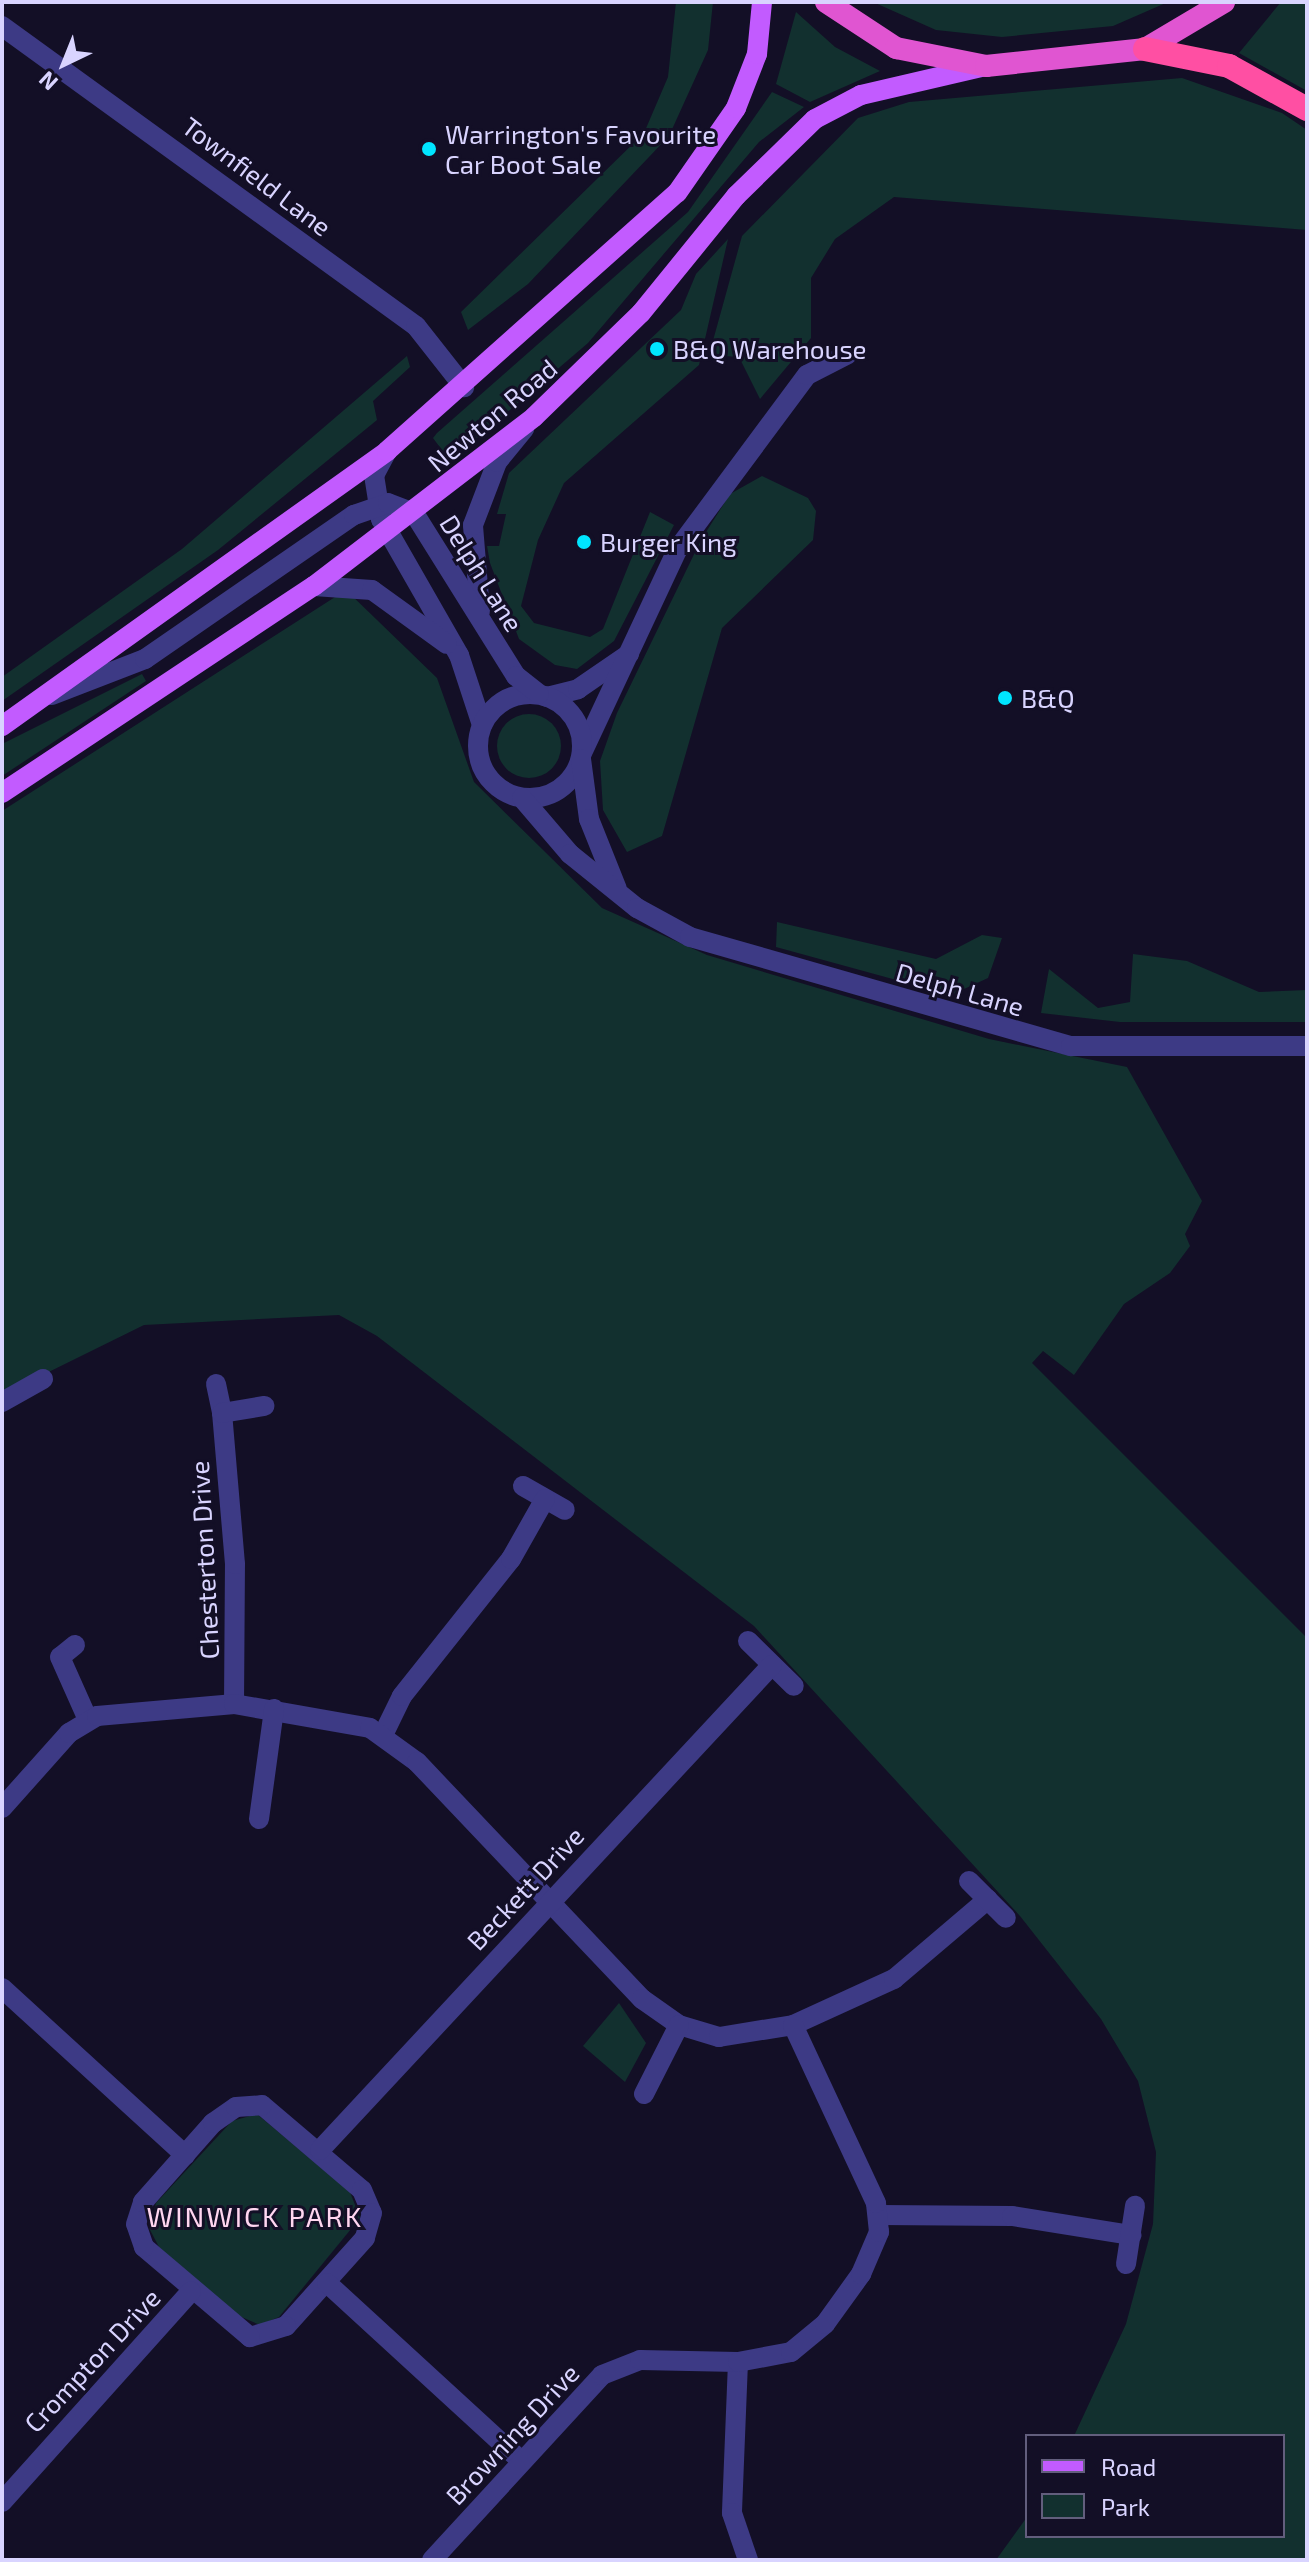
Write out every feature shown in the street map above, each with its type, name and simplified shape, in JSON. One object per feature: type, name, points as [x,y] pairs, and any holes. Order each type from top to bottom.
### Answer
[{"type":"highway","points":[[826,2],[896,48],[986,66],[1145,49],[1229,66],[1307,109]]},
{"type":"highway","points":[[1145,49],[1224,2]]},
{"type":"main road","name":"Newton Road","points":[[2,726],[52,695],[387,451],[587,278],[699,165],[749,77],[762,2]]},
{"type":"main road","name":"Newton Road","points":[[2,793],[314,586],[414,513],[534,417],[641,313],[736,196],[815,119],[861,95],[986,66]]},
{"type":"street","name":"Townfield Lane","points":[[2,26],[416,326],[464,387]]},
{"type":"street","points":[[387,451],[374,475],[377,505],[459,655],[482,725],[484,771],[522,798],[565,786],[582,756],[677,550],[807,375],[848,354]]},
{"type":"street","points":[[480,618],[473,525],[497,462],[534,417]]},
{"type":"street","points":[[52,695],[145,659],[377,505],[402,504],[414,513]]},
{"type":"street","name":"Delph Lane","points":[[414,513],[516,676],[543,696]]},
{"type":"street","points":[[314,586],[372,590],[459,655]]},
{"type":"street","points":[[482,725],[512,697],[543,696],[578,689],[629,654]]},
{"type":"street","points":[[543,696],[575,719],[589,819],[619,893]]},
{"type":"street","name":"Delph Lane","points":[[522,798],[570,854],[619,893],[690,937],[1071,1046],[1307,1046]]},
{"type":"street","points":[[2,1402],[43,1379]]},
{"type":"street","name":"Chesterton Drive","points":[[216,1384],[222,1413],[236,1592],[234,1704]]},
{"type":"street","points":[[222,1413],[264,1406]]},
{"type":"street","points":[[523,1486],[565,1510]]},
{"type":"street","points":[[383,1735],[402,1696],[511,1559],[545,1499]]},
{"type":"street","points":[[748,1641],[794,1686]]},
{"type":"street","points":[[60,1654],[88,1720]]},
{"type":"street","name":"Beckett Drive","points":[[320,2150],[549,1898],[772,1665]]},
{"type":"street","points":[[2,1808],[88,1720],[234,1704],[274,1709],[383,1735],[549,1898],[619,1978],[679,2025],[742,2037],[793,2025],[915,1967],[988,1899]]},
{"type":"street","points":[[259,1822],[274,1709]]},
{"type":"street","points":[[969,1881],[1006,1918]]},
{"type":"street","points":[[2,1988],[185,2155]]},
{"type":"street","points":[[643,2096],[679,2025]]},
{"type":"street","points":[[793,2025],[879,2215],[1012,2216],[1131,2235]]},
{"type":"street","points":[[249,2104],[275,2111],[362,2190],[372,2213],[365,2238],[286,2326],[263,2337],[238,2332],[144,2247],[136,2224],[143,2202],[185,2155],[223,2115],[249,2104]]},
{"type":"street","points":[[1126,2264],[1135,2206]]},
{"type":"street","name":"Browning Drive","points":[[432,2560],[585,2389],[619,2366],[738,2362],[791,2352],[825,2324],[868,2262],[879,2215]]},
{"type":"street","points":[[327,2283],[521,2461]]},
{"type":"street","name":"Crompton Drive","points":[[2,2502],[191,2291]]},
{"type":"street","points":[[738,2362],[732,2513],[748,2560]]},
{"type":"green space","points":[[676,2],[713,2],[708,50],[669,136],[528,284],[468,330],[461,312],[644,133],[668,77]]},
{"type":"green space","points":[[873,2],[1168,2],[1113,26],[1002,37],[936,30]]},
{"type":"green space","points":[[1281,2],[1307,2],[1307,91],[1239,53]]},
{"type":"green space","points":[[796,12],[835,47],[880,71],[810,102],[776,84]]},
{"type":"green space","points":[[1182,78],[1282,113],[1307,130],[1307,230],[894,197],[835,239],[811,278],[811,338],[760,399],[739,357],[709,355],[742,236],[858,118],[909,102]]},
{"type":"green space","points":[[772,92],[804,107],[759,142],[588,343],[450,461],[433,438],[437,433],[688,212]]},
{"type":"green space","points":[[728,239],[699,365],[564,483],[538,540],[521,606],[534,623],[590,637],[603,629],[650,512],[674,525],[614,641],[577,669],[555,665],[519,639],[490,563],[487,546],[499,546],[506,514],[497,514],[509,473],[681,310],[696,274]]},
{"type":"green space","points":[[407,356],[410,367],[373,401],[377,420],[218,550],[2,701],[2,677],[182,549]]},
{"type":"green space","points":[[762,476],[808,498],[816,511],[813,540],[722,628],[662,836],[627,852],[603,810],[600,761],[617,713],[701,540],[730,494]]},
{"type":"green space","points":[[346,590],[437,678],[474,782],[602,908],[707,955],[989,1039],[1127,1067],[1202,1201],[1185,1234],[1190,1246],[1170,1273],[1124,1304],[1074,1375],[1043,1351],[1032,1363],[1307,1638],[1307,2560],[996,2560],[1025,2520],[1025,2538],[1285,2538],[1285,2434],[1075,2434],[1126,2324],[1153,2224],[1156,2152],[1138,2081],[1101,2019],[1020,1916],[754,1626],[377,1336],[339,1315],[144,1325],[2,1395],[2,811]]},
{"type":"green space","points":[[142,674],[146,681],[2,776],[2,744]]},
{"type":"green space","points":[[529,714],[547,720],[555,728],[561,746],[555,764],[547,772],[529,778],[511,772],[503,764],[497,746],[503,728],[511,720]]},
{"type":"green space","points":[[777,922],[936,959],[982,935],[1002,938],[988,978],[951,995],[776,947]]},
{"type":"green space","points":[[1133,954],[1187,961],[1259,992],[1307,990],[1307,1022],[1120,1022],[1041,1013],[1049,969],[1098,1008],[1130,1002]]},
{"type":"green space","points":[[619,2003],[646,2043],[625,2082],[583,2046]]},
{"type":"green space","points":[[257,2114],[350,2192],[360,2218],[279,2317],[260,2325],[230,2312],[159,2247],[149,2228],[156,2203],[232,2121]]},
{"type":"place","name":"Warrington's Favourite Car Boot Sale","points":[[429,149]]},
{"type":"place","name":"B&Q Warehouse","points":[[657,349]]},
{"type":"place","name":"Burger King","points":[[584,542]]},
{"type":"place","name":"B&Q","points":[[1005,698]]},
{"type":"district","name":"WINWICK PARK","points":[[255,2216]]}]
